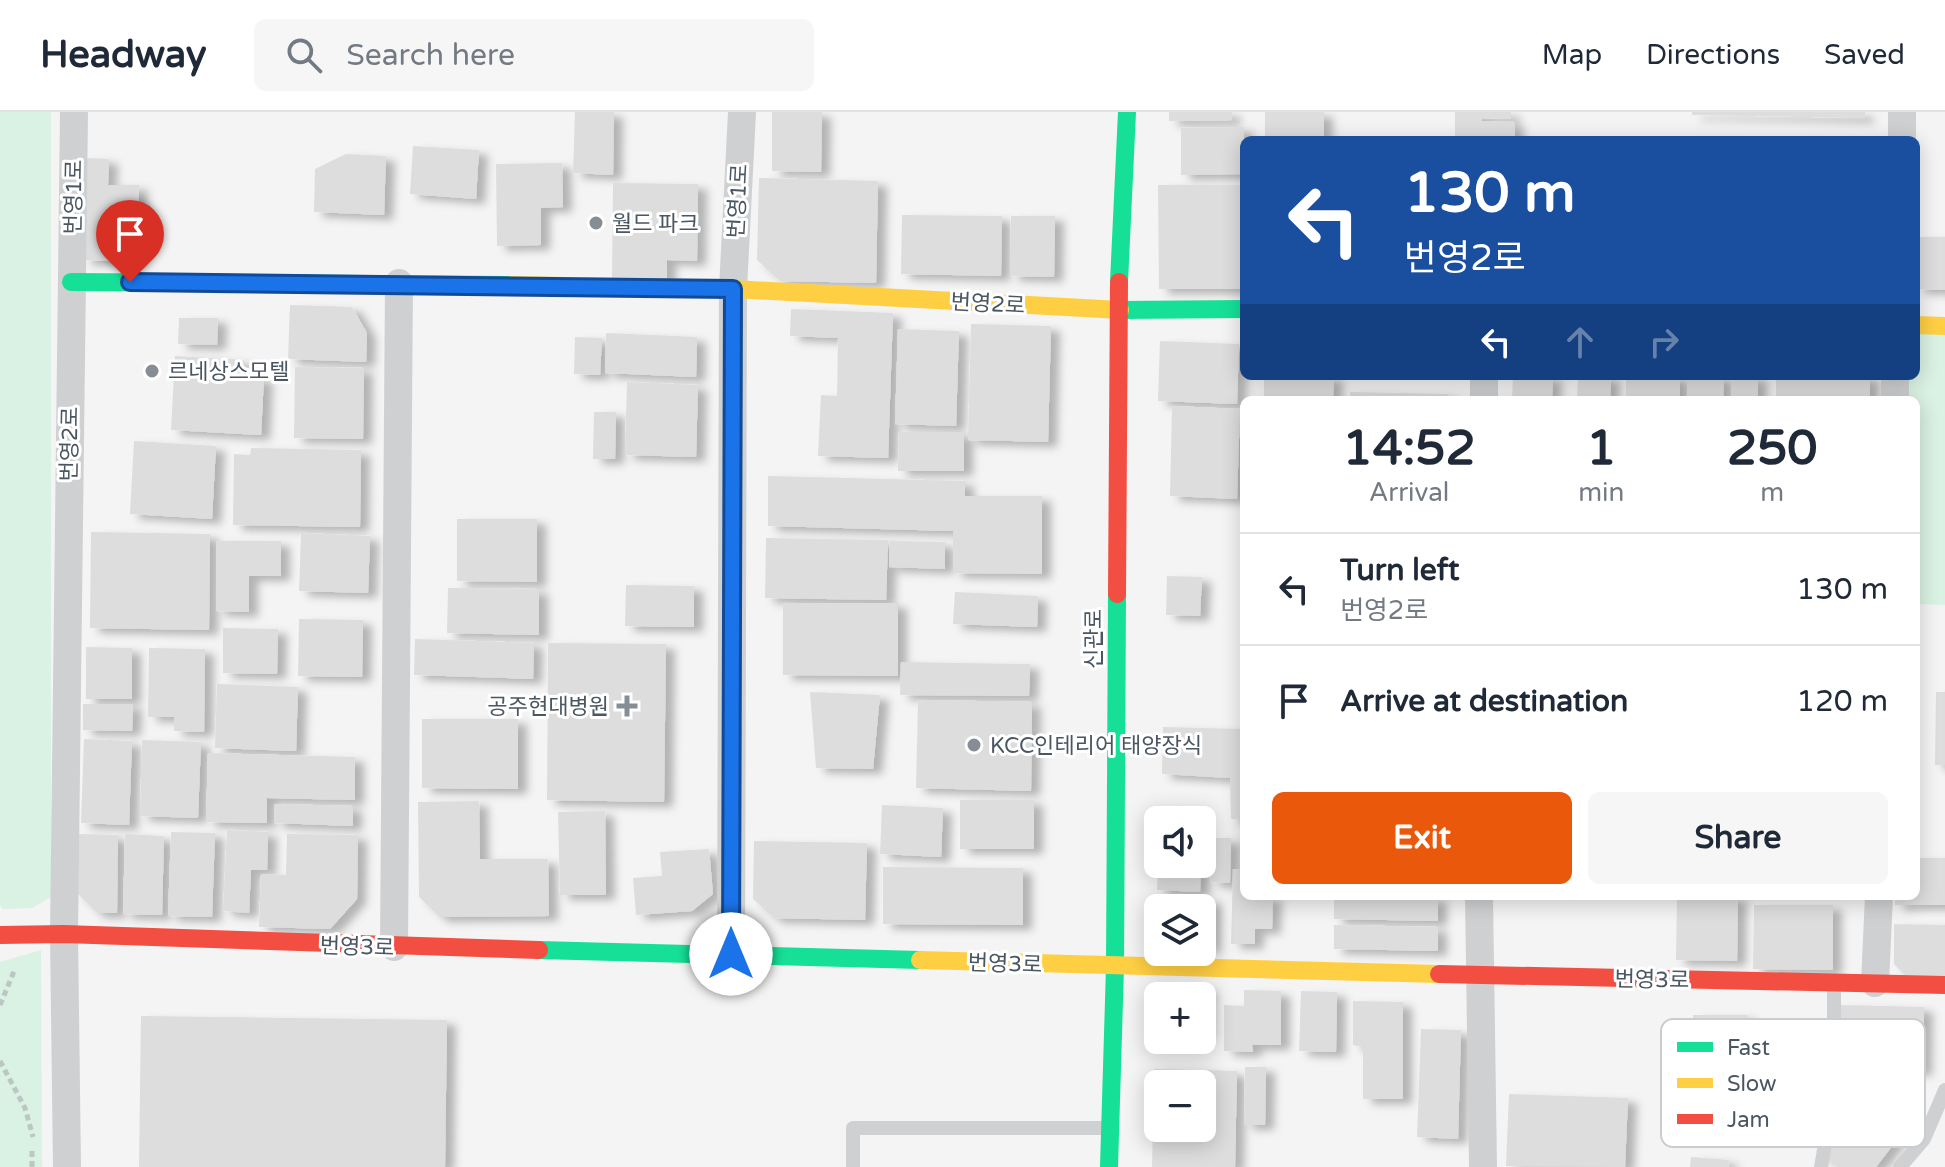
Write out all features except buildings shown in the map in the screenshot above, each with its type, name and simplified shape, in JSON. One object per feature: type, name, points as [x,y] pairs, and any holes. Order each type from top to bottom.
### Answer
[{"type":"street","name":"번영1로","points":[[71,282],[74,112]]},
{"type":"street","name":"번영1로","points":[[733,289],[742,112]]},
{"type":"street","name":"신관로","points":[[1109,1167],[1115,967],[1118,310],[1127,112]]},
{"type":"street","points":[[1902,112],[1902,136]]},
{"type":"street","name":"번영2로","points":[[64,934],[71,282],[399,283],[733,289],[1118,310],[1240,309]]},
{"type":"street","points":[[394,947],[399,283]]},
{"type":"street","points":[[731,954],[733,289]]},
{"type":"street","points":[[1920,325],[1945,326]]},
{"type":"street","points":[[1479,900],[1483,1167]]},
{"type":"street","points":[[1875,983],[1879,900]]},
{"type":"street","points":[[64,934],[67,1167]]},
{"type":"street","name":"번영3로","points":[[0,935],[64,934],[394,947],[1115,967],[1945,985]]},
{"type":"lane","points":[[1834,983],[1834,1019]]},
{"type":"lane","points":[[1925,1137],[1945,1090]]},
{"type":"lane","points":[[853,1167],[853,1128],[1110,1128]]},
{"type":"lane","points":[[1821,1167],[1825,1147]]},
{"type":"lane","points":[[1900,1167],[1917,1147]]},
{"type":"path","points":[[0,1005],[18,961]]},
{"type":"path","points":[[0,1061],[25,1108],[33,1136],[32,1167]]},
{"type":"green space","points":[[0,112],[51,112],[51,897],[32,908],[3,909],[0,905]]},
{"type":"green space","points":[[1920,325],[1945,326],[1945,605],[1920,604],[1920,396],[1895,396],[1895,380],[1920,380]]},
{"type":"green space","points":[[41,950],[42,1167],[0,1167],[0,962]]},
{"type":"traffic: fast","points":[[1119,282],[1127,112]]},
{"type":"traffic: fast","points":[[71,282],[512,285]]},
{"type":"traffic: fast","points":[[1120,310],[1240,309]]},
{"type":"traffic: fast","points":[[1109,1167],[1115,967],[1117,594]]},
{"type":"traffic: fast","points":[[539,950],[920,960]]},
{"type":"traffic: slow","points":[[512,285],[733,289],[1120,310]]},
{"type":"traffic: slow","points":[[1920,325],[1945,326]]},
{"type":"traffic: slow","points":[[920,960],[1439,974]]},
{"type":"traffic: jam","points":[[1117,594],[1119,282]]},
{"type":"traffic: jam","points":[[0,935],[64,934],[539,950]]},
{"type":"traffic: jam","points":[[1439,974],[1945,985]]},
{"type":"place","name":"월드 파크","points":[[596,223]]},
{"type":"place","name":"르네상스모텔","points":[[152,371]]},
{"type":"place","name":"공주현대병원","points":[[627,706]]},
{"type":"place","name":"KCC인테리어 태양장식","points":[[974,745]]},
{"type":"route","points":[[130,282],[733,289],[731,954]]}]
